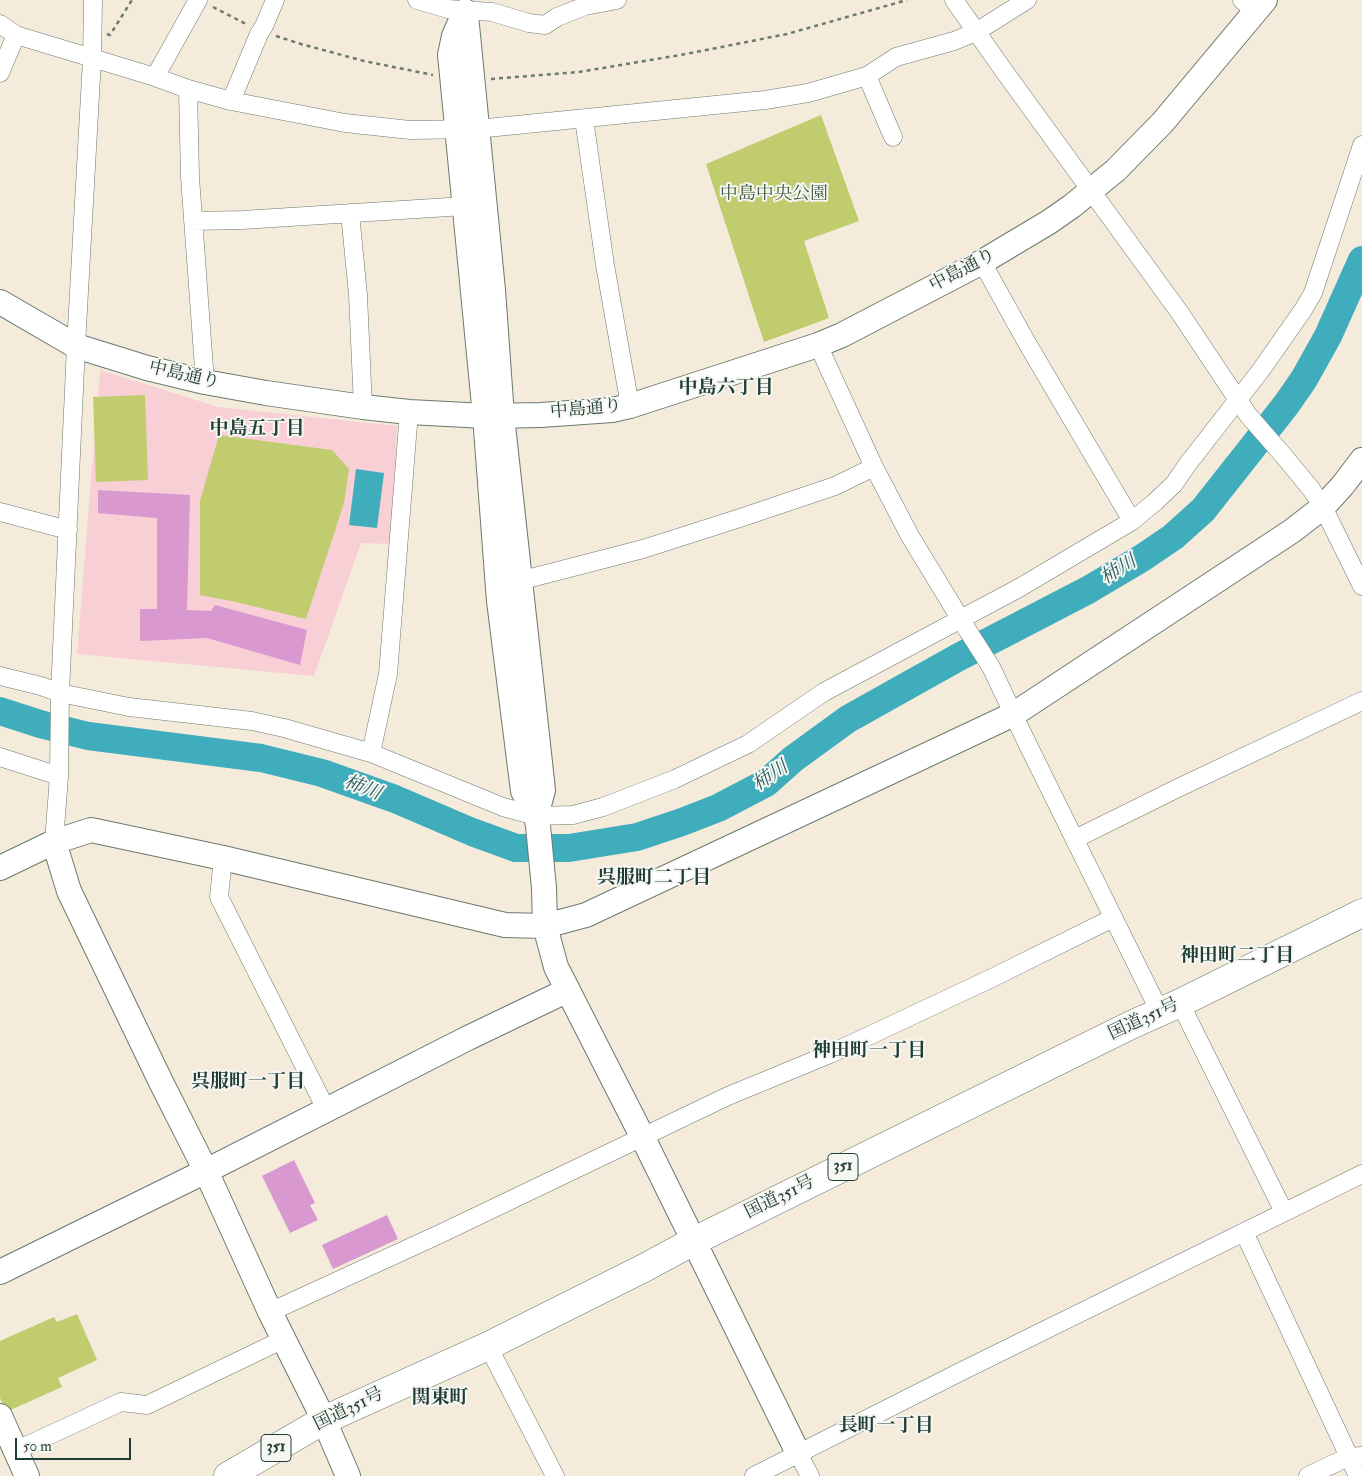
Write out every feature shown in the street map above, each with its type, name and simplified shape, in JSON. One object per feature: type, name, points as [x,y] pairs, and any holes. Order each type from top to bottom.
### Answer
[{"type":"highway","name":"国道351号","points":[[228,1476],[324,1420],[488,1346],[694,1241],[1362,913]]},
{"type":"street","points":[[93,0],[92,59],[76,346],[60,701],[59,776],[54,842],[69,891],[161,1082],[206,1170],[270,1312],[324,1420],[348,1476]]},
{"type":"street","points":[[155,77],[198,0]]},
{"type":"street","points":[[230,101],[275,0]]},
{"type":"street","points":[[417,0],[448,9],[492,12],[529,23],[545,25],[557,17],[585,6],[617,0]]},
{"type":"street","points":[[557,17],[562,0]]},
{"type":"street","points":[[954,0],[1180,313],[1248,416],[1283,454],[1311,489],[1323,507],[1362,586]]},
{"type":"street","points":[[0,24],[16,35],[230,101],[345,123],[410,130],[467,129],[765,100],[808,93],[867,76],[896,57],[954,41],[976,32],[1027,0]]},
{"type":"street","name":"中島通り","points":[[0,302],[76,346],[148,368],[205,382],[266,393],[409,412],[493,416],[612,410],[630,406],[818,345],[842,335],[982,262],[1049,222],[1116,170],[1163,122],[1254,4]]},
{"type":"street","points":[[465,11],[462,78],[467,129],[493,290],[493,416],[500,601],[523,791],[537,821]]},
{"type":"street","points":[[0,73],[16,35]]},
{"type":"street","points":[[867,76],[893,137]]},
{"type":"street","points":[[188,89],[190,177],[205,382]]},
{"type":"street","points":[[584,119],[605,265],[630,406]]},
{"type":"street","points":[[467,129],[465,206],[493,416],[519,581],[543,790],[537,821],[544,888],[545,926],[556,967],[810,1476]]},
{"type":"street","points":[[0,676],[41,686],[60,701],[252,721],[284,728],[371,753],[537,821],[573,815],[603,807],[675,779],[748,744],[824,692],[963,624],[1019,588],[1132,521],[1155,502],[1174,484],[1261,370],[1313,293],[1362,145]]},
{"type":"street","points":[[194,220],[242,220],[465,206]]},
{"type":"street","points":[[350,213],[358,295],[363,407]]},
{"type":"street","points":[[982,262],[1132,521]]},
{"type":"street","points":[[818,345],[874,467],[910,536],[991,667],[1113,918],[1170,1007],[1284,1212]]},
{"type":"street","points":[[371,753],[388,674],[409,412]]},
{"type":"street","points":[[0,868],[54,842],[90,830],[223,858],[505,925],[545,926],[586,915],[1014,714],[1292,531],[1323,507],[1362,460]]},
{"type":"street","points":[[519,581],[643,548],[731,520],[835,486],[874,467]]},
{"type":"street","points":[[0,512],[68,530]]},
{"type":"street","points":[[1075,839],[1362,702]]},
{"type":"street","points":[[0,757],[59,776]]},
{"type":"street","points":[[223,858],[218,897],[326,1109]]},
{"type":"street","points":[[270,1312],[442,1233],[728,1096],[830,1054],[992,978],[1113,918]]},
{"type":"street","points":[[0,1272],[568,990]]},
{"type":"street","points":[[754,1476],[799,1455],[962,1371],[1362,1174]]},
{"type":"street","points":[[1244,1232],[1355,1456],[1358,1476]]},
{"type":"street","points":[[15,1451],[121,1402],[147,1404],[284,1339]]},
{"type":"street","points":[[488,1346],[555,1476]]},
{"type":"street","points":[[0,1416],[26,1476]]},
{"type":"street","points":[[1308,1476],[1355,1456]]},
{"type":"path","points":[[93,32],[110,35],[132,0]]},
{"type":"path","points":[[198,0],[261,30],[301,44],[364,61],[436,76],[462,78],[579,72],[686,54],[787,34],[907,0]]},
{"type":"shaded area","points":[[100,370],[218,407],[397,426],[391,544],[361,543],[314,676],[77,654]]},
{"type":"green space","name":"中島中央公園","points":[[821,115],[859,221],[804,241],[829,318],[764,342],[706,164]]},
{"type":"green space","points":[[145,395],[148,480],[96,482],[93,397]]},
{"type":"green space","points":[[219,435],[332,450],[349,469],[344,503],[306,619],[200,595],[200,501]]},
{"type":"green space","points":[[77,1314],[97,1360],[58,1378],[62,1387],[6,1412],[0,1398],[0,1341],[54,1317],[57,1322]]},
{"type":"water","points":[[356,469],[384,473],[377,528],[349,525]]},
{"type":"building","points":[[98,490],[190,495],[187,610],[211,611],[215,605],[307,630],[300,665],[207,638],[140,641],[140,609],[157,609],[157,518],[98,513]]},
{"type":"building","points":[[294,1160],[315,1203],[310,1205],[318,1220],[290,1233],[262,1176]]},
{"type":"building","points":[[387,1215],[398,1239],[333,1269],[322,1245]]},
{"type":"waterway","name":"柿川","points":[[0,711],[40,724],[88,736],[261,758],[322,773],[395,799],[472,832],[516,848],[569,848],[637,837],[718,808],[766,783],[793,759],[848,719],[957,658],[1088,590],[1173,537],[1203,510],[1286,405],[1304,379],[1328,336],[1362,260]]},
{"type":"district","name":"中島六丁目","points":[[726,389]]},
{"type":"district","name":"中島五丁目","points":[[257,430]]},
{"type":"district","name":"呉服町二丁目","points":[[654,879]]},
{"type":"district","name":"神田町二丁目","points":[[1237,957]]},
{"type":"district","name":"神田町一丁目","points":[[869,1052]]},
{"type":"district","name":"呉服町一丁目","points":[[248,1083]]},
{"type":"district","name":"関東町","points":[[440,1399]]},
{"type":"district","name":"長町一丁目","points":[[886,1427]]}]
